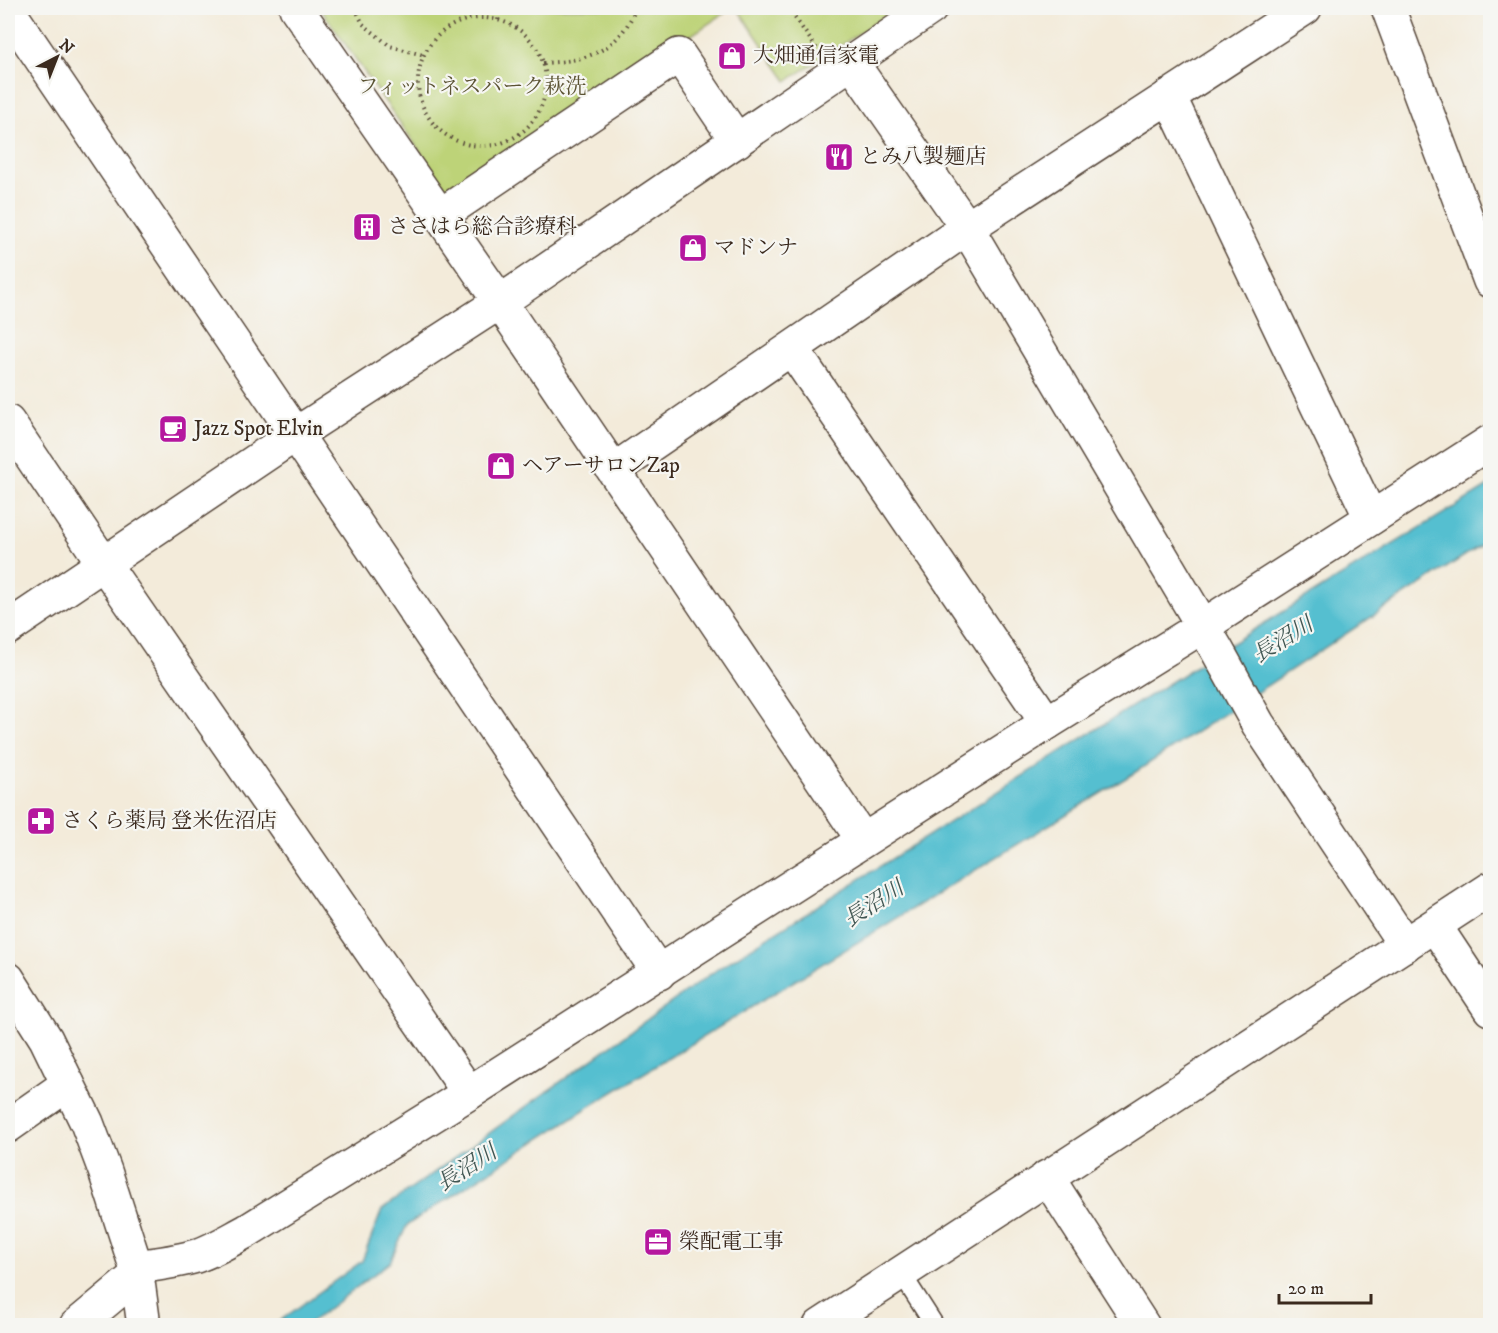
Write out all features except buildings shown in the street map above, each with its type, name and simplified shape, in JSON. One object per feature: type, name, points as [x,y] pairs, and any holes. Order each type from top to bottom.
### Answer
[{"type":"street","points":[[296,8],[441,215],[863,840]]},
{"type":"street","points":[[8,628],[296,434],[500,302],[932,8]]},
{"type":"street","points":[[614,470],[967,228],[1305,8]]},
{"type":"street","points":[[1388,8],[1491,281]]},
{"type":"street","points":[[8,10],[659,973]]},
{"type":"street","points":[[441,215],[679,56],[737,141]]},
{"type":"street","points":[[852,63],[967,228],[1210,638],[1258,724],[1405,945]]},
{"type":"street","points":[[1169,96],[1371,518]]},
{"type":"street","points":[[792,349],[1047,723]]},
{"type":"street","points":[[8,422],[469,1093]]},
{"type":"street","points":[[76,1326],[136,1271],[196,1256],[247,1231],[659,973],[1047,723],[1210,638],[1371,518],[1491,442]]},
{"type":"street","points":[[820,1326],[1491,889]]},
{"type":"street","points":[[1435,926],[1491,1009]]},
{"type":"street","points":[[8,979],[46,1038],[87,1123],[105,1171],[136,1271],[143,1317]]},
{"type":"street","points":[[8,1126],[68,1084]]},
{"type":"street","points":[[1047,1177],[1143,1326]]},
{"type":"lane","points":[[901,1273],[935,1326]]},
{"type":"path","points":[[355,8],[363,24],[390,46],[423,56]]},
{"type":"path","points":[[498,20],[500,8]]},
{"type":"path","points":[[543,63],[573,60],[603,50],[625,28],[636,8]]},
{"type":"path","points":[[788,8],[818,51]]},
{"type":"path","points":[[470,18],[498,20],[511,24],[528,36],[540,53],[546,72],[546,91],[540,110],[529,126],[514,138],[495,145],[476,146],[457,140],[440,130],[428,115],[420,96],[418,75],[423,56],[435,38],[451,25],[470,18]]},
{"type":"green space","name":"フィットネスパーク萩洗","points":[[320,8],[732,8],[458,191],[444,186]]},
{"type":"green space","points":[[737,8],[897,8],[787,81]]},
{"type":"water","name":"長沼川","points":[[1490,485],[1490,539],[1134,773],[587,1108],[407,1225],[390,1262],[307,1325],[273,1326],[362,1261],[382,1210],[719,968],[1250,632]]},
{"type":"place","name":"大畑通信家電","points":[[732,56]]},
{"type":"place","name":"とみ八製麺店","points":[[839,157]]},
{"type":"place","name":"ささはら総合診療科","points":[[367,227]]},
{"type":"place","name":"マドンナ","points":[[693,248]]},
{"type":"place","name":"Jazz Spot Elvin","points":[[173,429]]},
{"type":"place","name":"ヘアーサロンZap","points":[[501,466]]},
{"type":"place","name":"さくら薬局 登米佐沼店","points":[[41,821]]},
{"type":"place","name":"榮配電工事","points":[[658,1242]]}]
